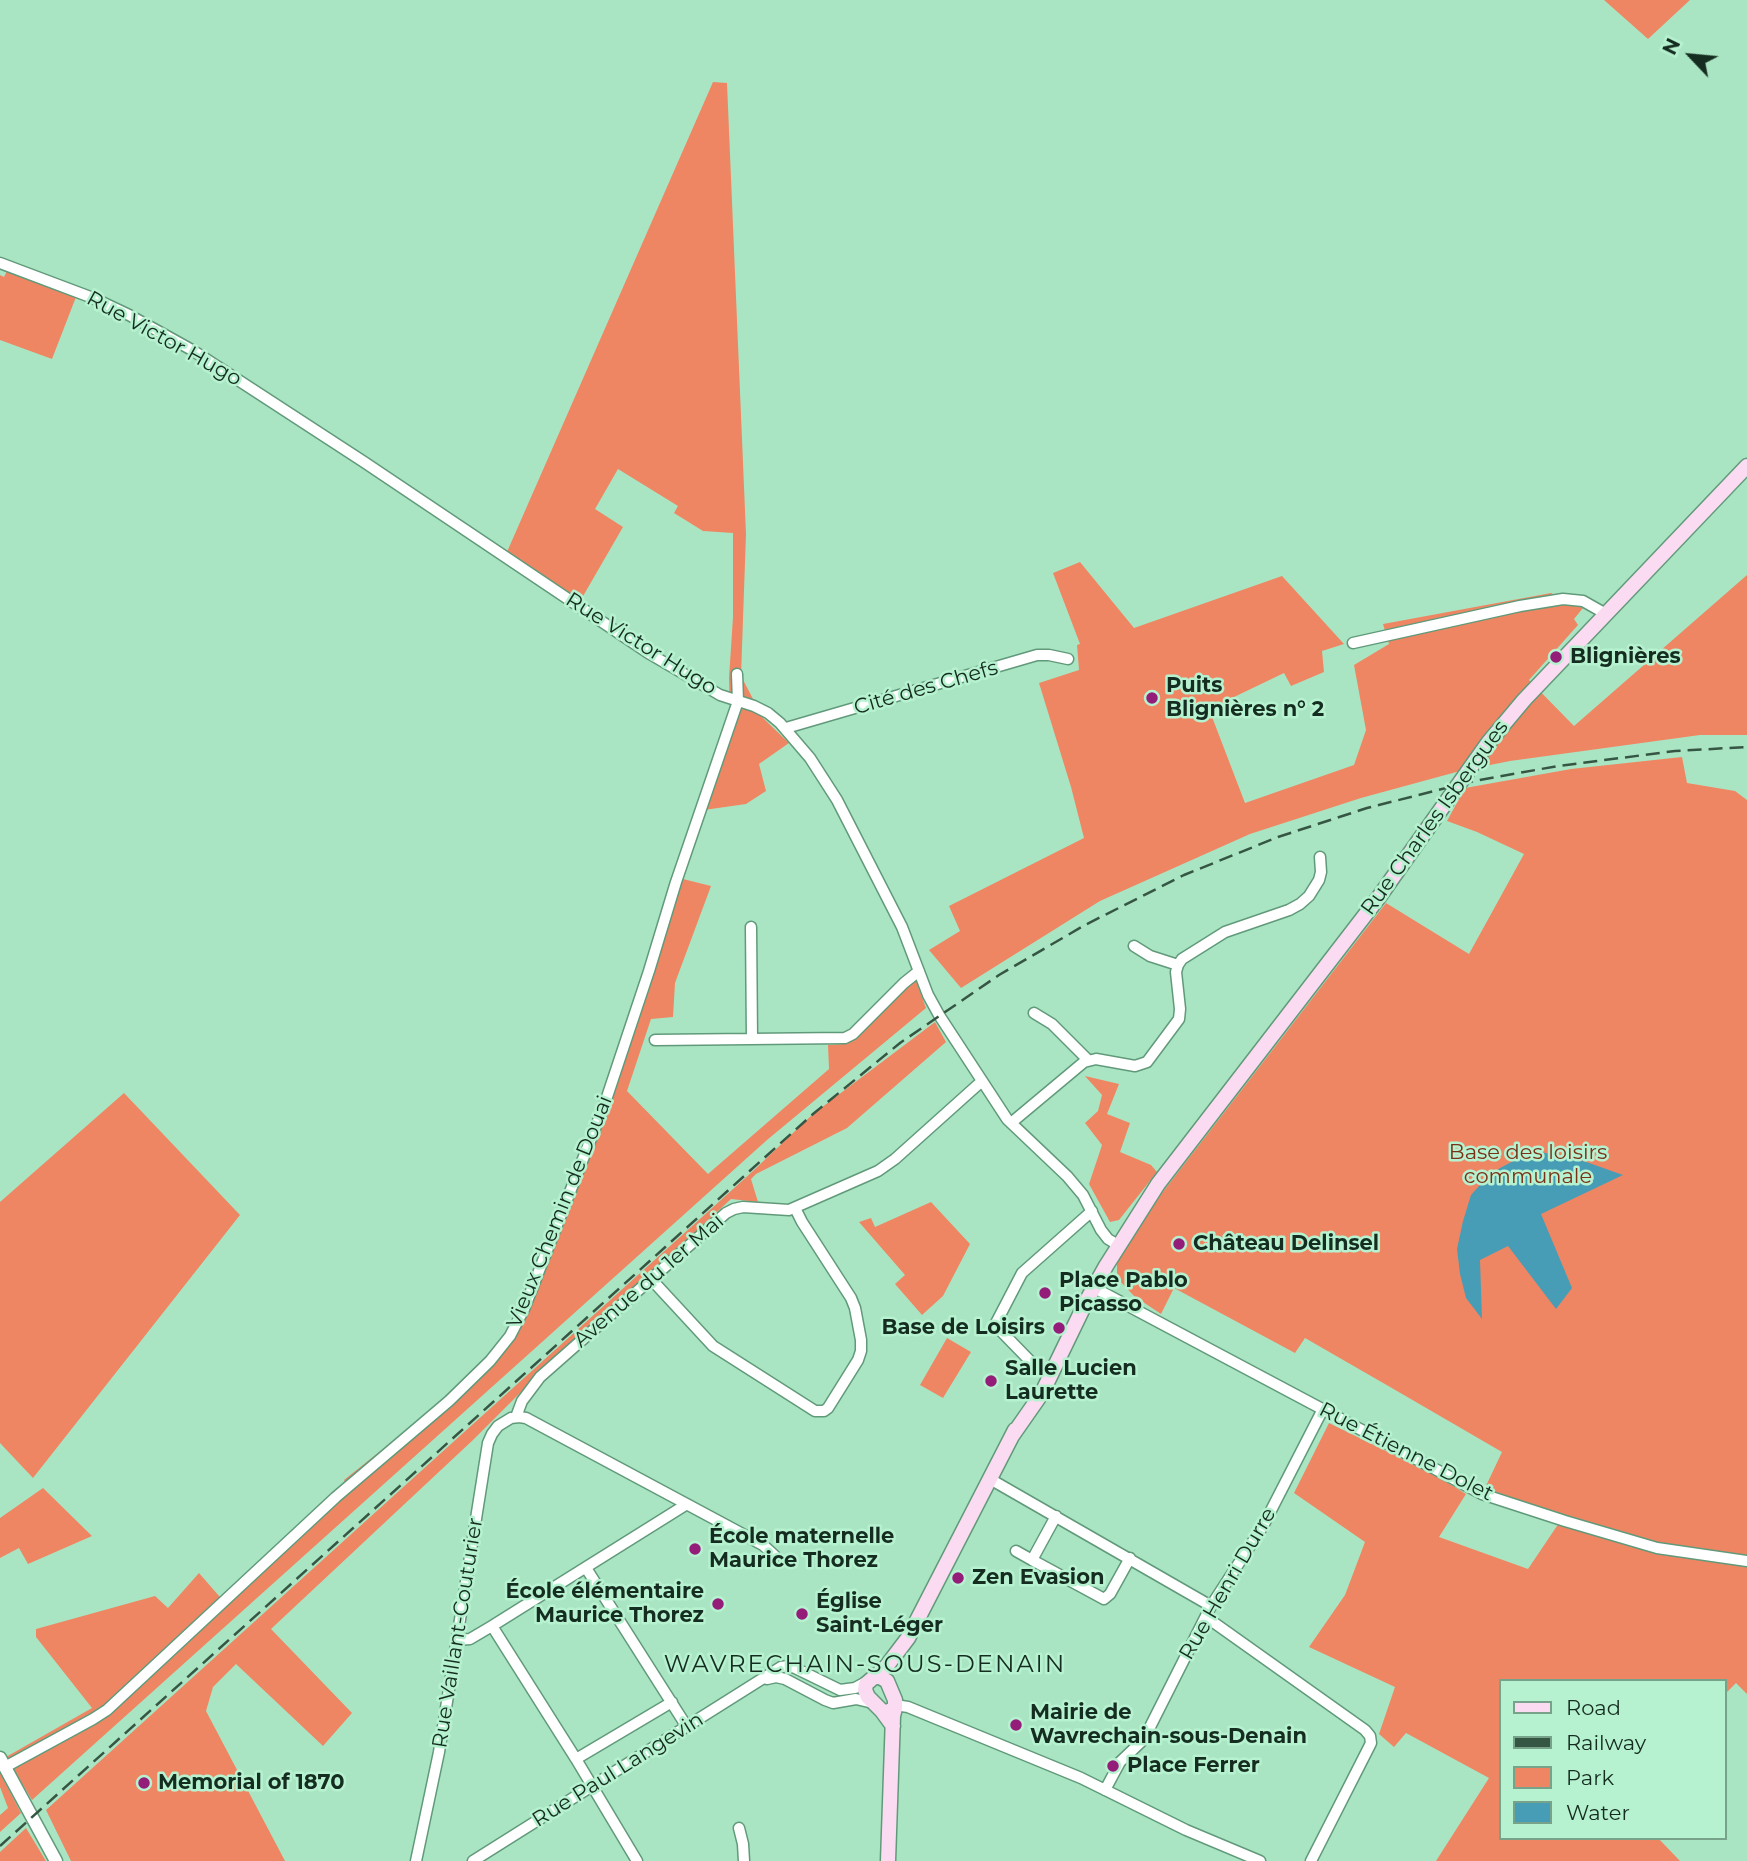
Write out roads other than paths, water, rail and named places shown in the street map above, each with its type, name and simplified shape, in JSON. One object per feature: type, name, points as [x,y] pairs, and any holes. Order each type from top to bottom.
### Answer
[{"type":"main road","name":"Rue Charles Isbergues","points":[[888,1861],[893,1726],[887,1703],[908,1638],[1012,1436],[1032,1408],[1091,1285],[1115,1243],[1379,897],[1503,724],[1743,470]]},
{"type":"main road","name":"Rue Charles Isbergues","points":[[872,1679],[886,1667],[908,1638]]},
{"type":"main road","points":[[872,1679],[885,1679],[887,1703],[866,1693],[866,1686],[872,1679]]},
{"type":"street","name":"Rue Victor Hugo","points":[[0,263],[93,298],[192,350],[364,461],[650,653],[720,695],[768,713],[786,729],[810,758],[837,800],[902,927],[936,1011],[1011,1123],[1067,1176],[1083,1195],[1101,1230],[1115,1243]]},
{"type":"street","points":[[1353,643],[1563,599],[1583,601],[1606,614]]},
{"type":"street","name":"Cité des Chefs","points":[[786,729],[1037,656],[1049,655],[1068,659]]},
{"type":"street","name":"Vieux Chemin de Douai","points":[[3,1763],[93,1720],[107,1710],[336,1497],[466,1385],[490,1362],[514,1329],[605,1103],[738,701],[737,674]]},
{"type":"street","points":[[1011,1123],[1088,1060],[1139,1066],[1151,1059],[1179,1019],[1176,972],[1182,959],[1225,932],[1300,904],[1320,880],[1320,858]]},
{"type":"street","points":[[751,927],[752,1040]]},
{"type":"street","points":[[1134,946],[1150,956],[1178,965]]},
{"type":"street","points":[[655,1040],[845,1038],[853,1034],[880,1005],[919,971]]},
{"type":"street","points":[[1034,1013],[1052,1024],[1088,1060]]},
{"type":"street","name":"Avenue du 1er Mai","points":[[516,1417],[522,1401],[540,1377],[729,1210],[743,1207],[779,1210],[795,1208],[884,1168],[982,1081]]},
{"type":"street","points":[[651,1279],[713,1346],[815,1410],[824,1411],[858,1360],[861,1340],[851,1298],[795,1208]]},
{"type":"street","points":[[1047,1374],[1033,1364],[996,1323],[1022,1273],[1092,1211]]},
{"type":"street","name":"Rue Étienne Dolet","points":[[1091,1285],[1490,1497],[1657,1548],[1747,1562]]},
{"type":"street","name":"Rue Henri Durre","points":[[1105,1790],[1120,1762],[1141,1742],[1211,1606],[1263,1527],[1323,1409]]},
{"type":"street","points":[[516,1417],[526,1418],[687,1504],[763,1545],[775,1556]]},
{"type":"street","name":"Rue Vaillant-Couturier","points":[[416,1861],[439,1752],[488,1443],[498,1426],[516,1417]]},
{"type":"street","points":[[990,1479],[1211,1606]]},
{"type":"street","points":[[457,1640],[470,1639],[492,1626],[687,1504]]},
{"type":"street","points":[[1032,1560],[1056,1516]]},
{"type":"street","points":[[1016,1551],[1104,1599],[1110,1594],[1130,1558]]},
{"type":"street","points":[[586,1568],[687,1727]]},
{"type":"street","points":[[1206,1617],[1370,1736],[1369,1747],[1311,1861]]},
{"type":"street","points":[[492,1626],[637,1861]]},
{"type":"street","name":"Rue Paul Langevin","points":[[473,1861],[781,1667],[788,1666],[840,1690],[855,1688],[872,1679]]},
{"type":"street","points":[[764,1679],[781,1678],[833,1703],[856,1699],[908,1707],[1074,1775],[1195,1834],[1260,1861]]},
{"type":"street","name":"Rue Paul Langevin","points":[[576,1759],[672,1702]]},
{"type":"street","points":[[3,1763],[56,1861]]},
{"type":"street","points":[[739,1828],[744,1861]]},
{"type":"water","points":[[1540,1152],[1575,1158],[1623,1175],[1541,1214],[1572,1288],[1556,1309],[1508,1246],[1480,1260],[1482,1319],[1466,1298],[1457,1249],[1471,1195],[1486,1178],[1500,1168],[1519,1158]]},
{"type":"railway","points":[[0,1846],[813,1114],[900,1043],[999,975],[1085,925],[1184,875],[1278,837],[1367,808],[1474,781],[1558,766],[1675,751],[1747,747]]},
{"type":"place","name":"Blignières","points":[[1556,657]]},
{"type":"place","name":"Puits Blignières n° 2","points":[[1152,698]]},
{"type":"place","name":"Château Delinsel","points":[[1179,1244]]},
{"type":"place","name":"Place Pablo Picasso","points":[[1045,1293]]},
{"type":"place","name":"Base de Loisirs","points":[[1059,1328]]},
{"type":"place","name":"Salle Lucien Laurette","points":[[991,1381]]},
{"type":"place","name":"École maternelle Maurice Thorez","points":[[695,1549]]},
{"type":"place","name":"Zen Evasion","points":[[958,1578]]},
{"type":"place","name":"École élémentaire Maurice Thorez","points":[[718,1604]]},
{"type":"place","name":"Église Saint-Léger","points":[[802,1614]]},
{"type":"place","name":"Mairie de Wavrechain-sous-Denain","points":[[1016,1725]]},
{"type":"place","name":"Place Ferrer","points":[[1113,1766]]},
{"type":"place","name":"Memorial of 1870","points":[[144,1783]]},
{"type":"district","name":"WAVRECHAIN-SOUS-DENAIN","points":[[865,1665]]},
{"type":"park label","name":"Base des loisirs communale","points":[[1528,1165]]}]
